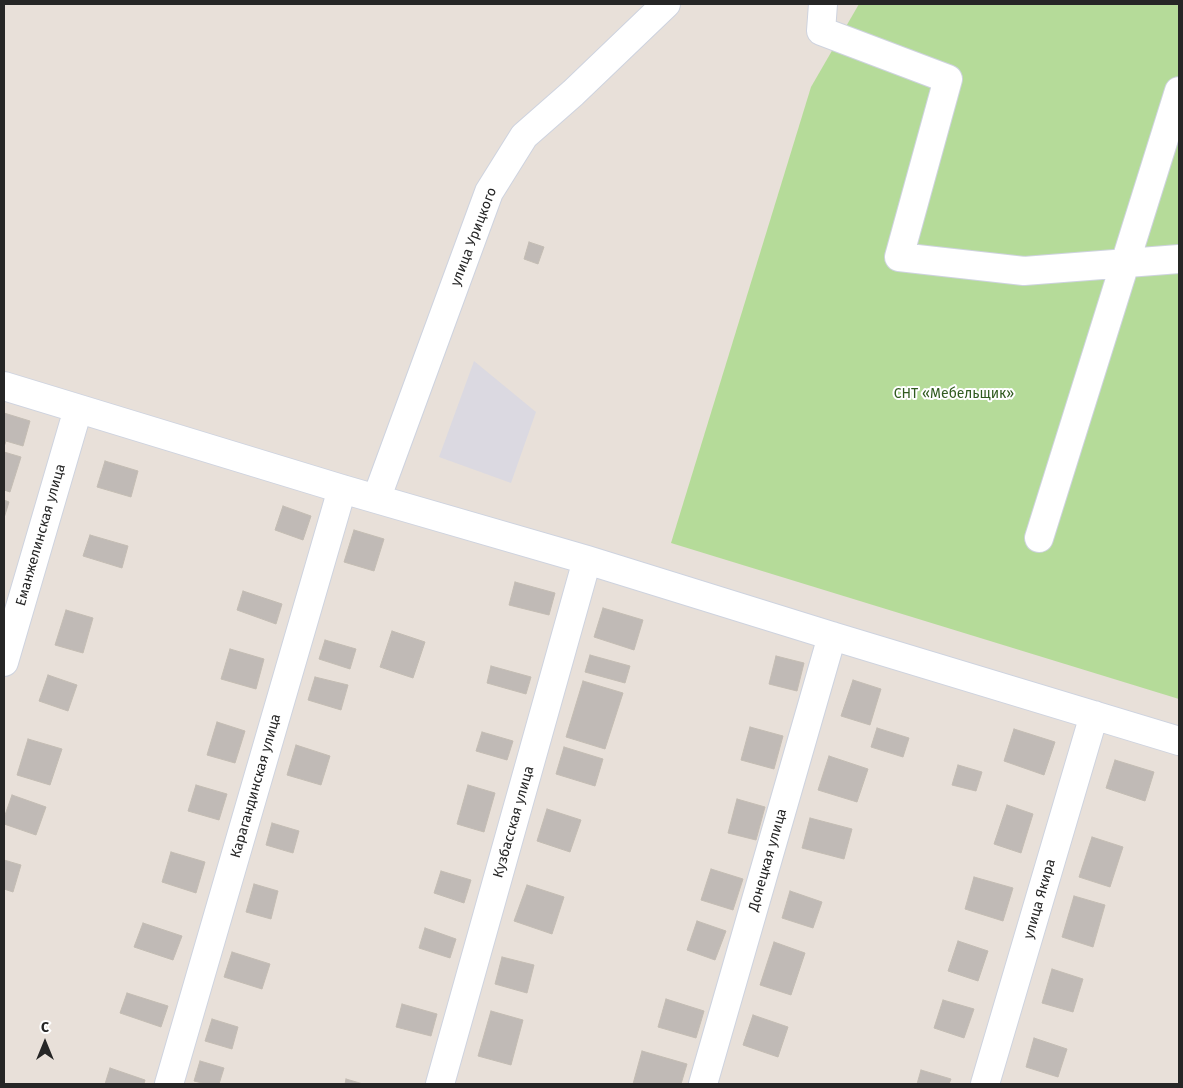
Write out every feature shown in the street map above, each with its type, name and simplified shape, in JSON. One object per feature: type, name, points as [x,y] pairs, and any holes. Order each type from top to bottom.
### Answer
[{"type":"street","name":"улица Урицкого","points":[[376,497],[489,192],[524,136],[573,93],[666,4]]},
{"type":"street","points":[[822,4],[820,31],[948,79],[899,257],[1024,271],[1179,259]]},
{"type":"street","points":[[1039,538],[1179,91]]},
{"type":"street","points":[[4,386],[342,489],[376,497],[587,560],[1179,741]]},
{"type":"street","name":"Еманжелинская улица","points":[[4,662],[78,409]]},
{"type":"street","name":"Карагандинская улица","points":[[169,1084],[342,489]]},
{"type":"street","name":"Кузбасская улица","points":[[440,1084],[587,560]]},
{"type":"street","name":"Донецкая улица","points":[[703,1084],[832,636]]},
{"type":"street","name":"улица Якира","points":[[985,1084],[1094,715]]},
{"type":"shaded area","points":[[474,361],[536,412],[511,483],[439,457]]},
{"type":"green space","name":"СНТ «Мебельщик»","points":[[859,4],[1179,4],[1179,699],[671,543],[811,87]]},
{"type":"building","points":[[529,242],[544,247],[538,264],[524,259]]},
{"type":"building","points":[[4,413],[30,421],[23,446],[6,441],[4,447]]},
{"type":"building","points":[[4,452],[21,457],[10,492],[4,490]]},
{"type":"building","points":[[105,461],[138,471],[131,497],[97,487]]},
{"type":"building","points":[[4,500],[9,502],[4,518]]},
{"type":"building","points":[[283,506],[311,516],[303,540],[275,530]]},
{"type":"building","points":[[354,530],[384,539],[374,571],[344,562]]},
{"type":"building","points":[[90,535],[128,546],[122,568],[83,556]]},
{"type":"building","points":[[515,582],[555,593],[549,615],[509,605]]},
{"type":"building","points":[[243,591],[282,604],[276,624],[237,610]]},
{"type":"building","points":[[603,608],[643,620],[634,650],[594,637]]},
{"type":"building","points":[[66,610],[93,618],[83,653],[55,645]]},
{"type":"building","points":[[392,631],[425,642],[413,678],[380,667]]},
{"type":"building","points":[[325,640],[356,649],[350,669],[319,659]]},
{"type":"building","points":[[230,649],[264,659],[256,689],[221,679]]},
{"type":"building","points":[[590,655],[630,666],[625,683],[585,672]]},
{"type":"building","points":[[776,656],[804,663],[797,691],[769,684]]},
{"type":"building","points":[[491,666],[531,677],[526,694],[487,683]]},
{"type":"building","points":[[48,675],[77,685],[68,711],[39,701]]},
{"type":"building","points":[[315,677],[348,685],[341,710],[308,700]]},
{"type":"building","points":[[853,680],[881,689],[870,725],[841,716]]},
{"type":"building","points":[[583,681],[623,693],[605,749],[566,737]]},
{"type":"building","points":[[217,722],[245,731],[235,763],[207,755]]},
{"type":"building","points":[[750,727],[783,736],[774,769],[741,760]]},
{"type":"building","points":[[877,728],[909,738],[903,757],[871,747]]},
{"type":"building","points":[[1014,729],[1055,742],[1044,775],[1004,761]]},
{"type":"building","points":[[482,732],[513,741],[507,760],[476,751]]},
{"type":"building","points":[[28,739],[62,749],[50,785],[17,775]]},
{"type":"building","points":[[296,745],[330,756],[321,785],[287,775]]},
{"type":"building","points":[[564,747],[603,759],[595,786],[556,774]]},
{"type":"building","points":[[829,756],[868,769],[857,802],[818,790]]},
{"type":"building","points":[[1115,760],[1154,772],[1145,801],[1106,788]]},
{"type":"building","points":[[958,765],[982,772],[976,791],[952,785]]},
{"type":"building","points":[[196,785],[227,794],[219,820],[188,811]]},
{"type":"building","points":[[468,785],[495,793],[484,832],[457,824]]},
{"type":"building","points":[[12,795],[46,807],[36,835],[4,824],[4,818]]},
{"type":"building","points":[[737,799],[765,807],[756,840],[728,833]]},
{"type":"building","points":[[1007,805],[1033,814],[1021,853],[994,844]]},
{"type":"building","points":[[547,809],[581,820],[570,852],[537,841]]},
{"type":"building","points":[[810,818],[852,829],[844,859],[802,848]]},
{"type":"building","points":[[272,823],[299,831],[293,853],[266,845]]},
{"type":"building","points":[[1092,837],[1123,847],[1110,887],[1079,877]]},
{"type":"building","points":[[171,852],[205,862],[196,893],[162,882]]},
{"type":"building","points":[[4,860],[21,865],[13,892],[4,889]]},
{"type":"building","points":[[711,869],[743,879],[733,910],[701,900]]},
{"type":"building","points":[[441,871],[471,880],[464,903],[434,893]]},
{"type":"building","points":[[974,877],[1013,888],[1003,921],[965,909]]},
{"type":"building","points":[[254,884],[278,891],[271,919],[246,912]]},
{"type":"building","points":[[527,885],[564,897],[552,934],[514,921]]},
{"type":"building","points":[[790,891],[822,902],[813,928],[782,918]]},
{"type":"building","points":[[1074,896],[1105,905],[1093,947],[1062,937]]},
{"type":"building","points":[[697,921],[726,931],[715,960],[687,950]]},
{"type":"building","points":[[143,923],[182,936],[173,960],[134,947]]},
{"type":"building","points":[[425,928],[456,939],[450,958],[419,948]]},
{"type":"building","points":[[958,941],[988,951],[978,981],[948,971]]},
{"type":"building","points":[[774,942],[805,953],[791,995],[760,985]]},
{"type":"building","points":[[232,952],[270,964],[262,989],[224,977]]},
{"type":"building","points":[[502,957],[534,965],[527,993],[495,984]]},
{"type":"building","points":[[1052,969],[1083,979],[1073,1012],[1042,1003]]},
{"type":"building","points":[[127,993],[168,1006],[161,1027],[120,1013]]},
{"type":"building","points":[[666,999],[704,1011],[696,1038],[658,1027]]},
{"type":"building","points":[[943,1000],[974,1009],[964,1038],[934,1028]]},
{"type":"building","points":[[402,1004],[437,1014],[431,1036],[396,1027]]},
{"type":"building","points":[[491,1011],[523,1020],[511,1065],[478,1056]]},
{"type":"building","points":[[753,1015],[788,1027],[778,1057],[743,1045]]},
{"type":"building","points":[[212,1019],[238,1027],[232,1049],[205,1041]]},
{"type":"building","points":[[1034,1038],[1067,1049],[1058,1077],[1026,1067]]},
{"type":"building","points":[[642,1051],[687,1064],[681,1084],[633,1084]]},
{"type":"building","points":[[200,1061],[224,1068],[219,1084],[206,1084],[194,1081]]},
{"type":"building","points":[[110,1068],[145,1080],[144,1084],[105,1084]]},
{"type":"building","points":[[921,1070],[951,1079],[949,1084],[917,1084]]},
{"type":"building","points":[[346,1079],[363,1084],[345,1084]]}]
